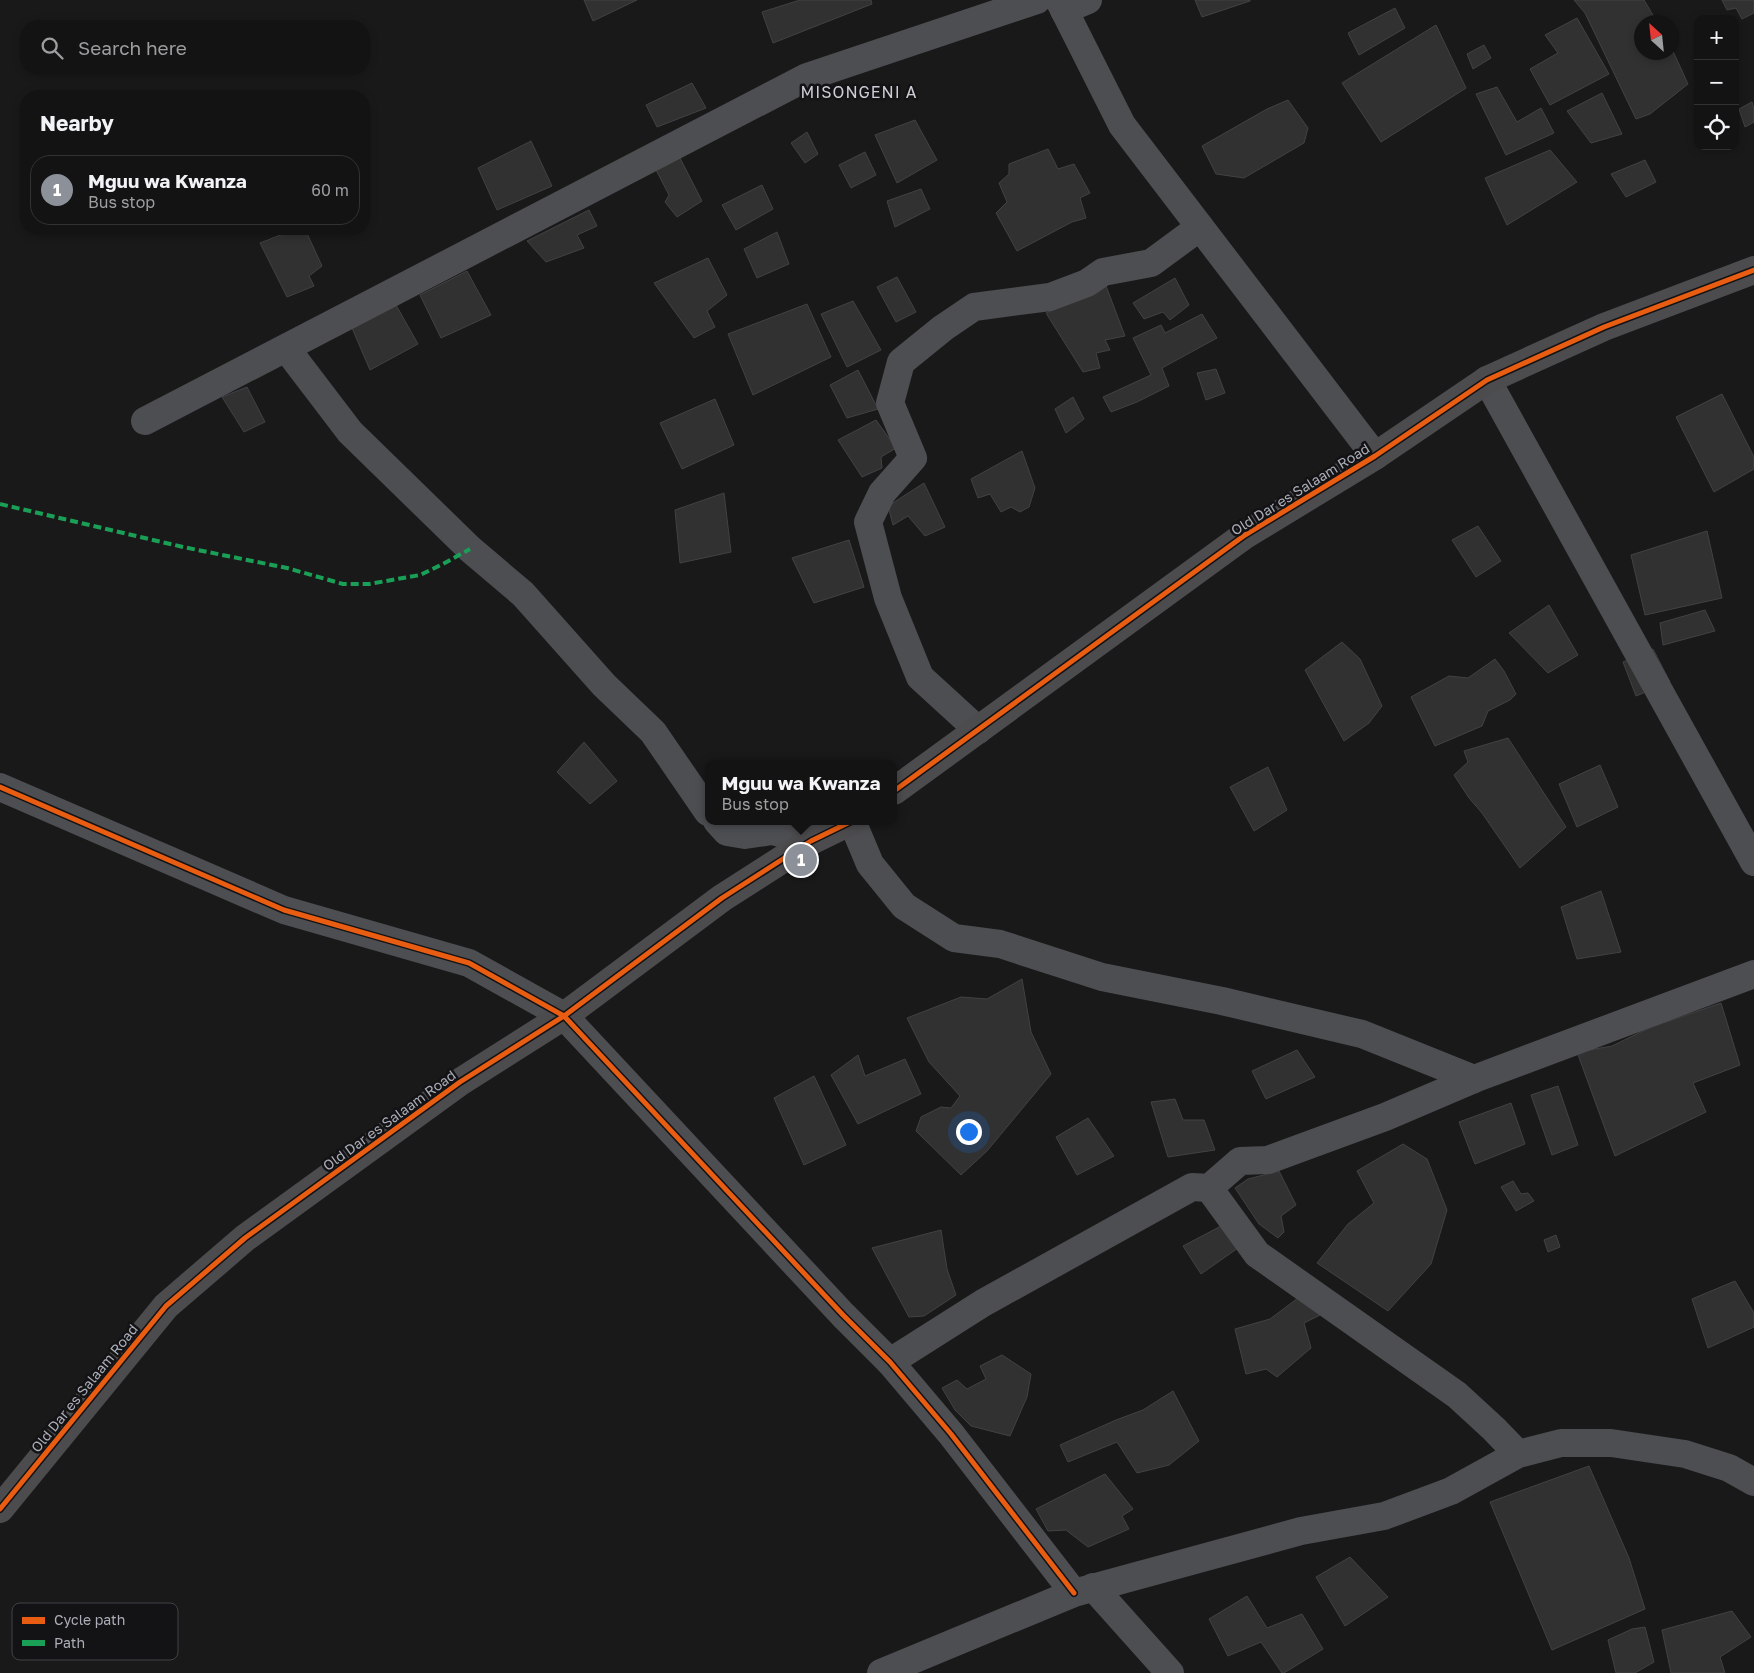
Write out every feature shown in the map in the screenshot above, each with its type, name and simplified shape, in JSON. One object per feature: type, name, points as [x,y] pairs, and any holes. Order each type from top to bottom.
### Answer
[{"type":"street","points":[[145,421],[807,78],[1037,0]]},
{"type":"street","points":[[1070,3],[1122,125],[1375,456]]},
{"type":"street","points":[[978,730],[920,677],[888,598],[868,522],[882,493],[913,458],[890,403],[901,362],[943,328],[974,307],[1050,297],[1087,283],[1103,272],[1151,263],[1200,227]]},
{"type":"street","name":"Old Dar es Salaam Road","points":[[897,789],[1244,535],[1375,456],[1487,380],[1604,327],[1754,270]]},
{"type":"street","points":[[286,348],[350,432],[412,494],[523,594],[604,685],[653,732],[705,808]]},
{"type":"street","points":[[1487,380],[1754,862]]},
{"type":"street","points":[[0,788],[284,910],[469,964],[564,1016],[837,1308],[890,1362],[1084,1590],[1170,1673]]},
{"type":"street","points":[[720,825],[726,832],[745,835],[772,831],[811,842]]},
{"type":"street","name":"Old Dar es Salaam Road","points":[[0,1509],[166,1306],[245,1238],[460,1082],[564,1016],[722,898],[811,842],[844,825]]},
{"type":"street","points":[[854,825],[870,864],[904,906],[954,938],[1000,944],[1102,977],[1222,1001],[1362,1034],[1474,1079]]},
{"type":"street","points":[[890,1362],[983,1303],[1142,1214],[1192,1187],[1210,1188],[1240,1161],[1268,1160],[1385,1117],[1474,1079],[1754,974]]},
{"type":"street","points":[[1210,1188],[1257,1254],[1457,1394],[1494,1428],[1518,1454]]},
{"type":"street","points":[[881,1673],[1084,1590],[1302,1531],[1384,1516],[1451,1491],[1518,1454],[1561,1443],[1611,1443],[1685,1454],[1729,1468],[1754,1482]]},
{"type":"building","points":[[584,0],[637,0],[593,21]]},
{"type":"building","points":[[800,0],[871,0],[872,4],[773,43],[762,12]]},
{"type":"building","points":[[1195,0],[1250,0],[1250,1],[1202,17]]},
{"type":"building","points":[[1574,0],[1644,0],[1653,15],[1634,15],[1634,60],[1677,60],[1688,84],[1650,114],[1636,119],[1585,13]]},
{"type":"building","points":[[1722,0],[1754,0],[1754,13],[1742,19],[1736,8],[1727,10]]},
{"type":"building","points":[[1395,8],[1405,28],[1359,55],[1348,33]]},
{"type":"building","points":[[1577,18],[1609,74],[1550,105],[1530,69],[1558,53],[1545,35]]},
{"type":"building","points":[[1436,25],[1466,88],[1381,142],[1342,83]]},
{"type":"building","points":[[1484,45],[1491,58],[1473,69],[1467,54]]},
{"type":"building","points":[[692,83],[706,108],[657,127],[646,105]]},
{"type":"building","points":[[1497,87],[1517,122],[1541,108],[1554,133],[1506,155],[1476,94]]},
{"type":"building","points":[[1602,93],[1622,134],[1591,143],[1567,111]]},
{"type":"building","points":[[1288,100],[1308,128],[1304,143],[1244,178],[1216,174],[1202,146],[1267,109]]},
{"type":"building","points":[[1752,102],[1754,122],[1745,127],[1739,109]]},
{"type":"building","points":[[915,120],[937,160],[897,183],[875,135]]},
{"type":"building","points":[[807,132],[818,154],[805,163],[791,143]]},
{"type":"building","points":[[531,141],[552,186],[497,210],[478,168]]},
{"type":"building","points":[[1048,149],[1058,169],[1074,164],[1090,193],[1080,198],[1086,218],[1072,222],[1017,251],[996,213],[1007,202],[999,183],[1009,174],[1009,164]]},
{"type":"building","points":[[1550,150],[1577,182],[1507,225],[1485,178]]},
{"type":"building","points":[[865,152],[876,175],[851,188],[839,165]]},
{"type":"building","points":[[680,158],[702,201],[677,217],[665,202],[669,195],[656,170]]},
{"type":"building","points":[[1645,160],[1656,182],[1626,197],[1611,174]]},
{"type":"building","points":[[762,185],[773,209],[736,230],[722,205]]},
{"type":"building","points":[[921,189],[930,209],[895,227],[887,201]]},
{"type":"building","points":[[589,210],[597,226],[577,235],[584,248],[546,262],[527,241]]},
{"type":"building","points":[[777,232],[789,264],[757,278],[744,249]]},
{"type":"building","points":[[281,235],[308,235],[322,266],[309,276],[314,286],[287,297],[260,243]]},
{"type":"building","points":[[708,258],[727,295],[707,311],[715,327],[694,338],[654,283]]},
{"type":"building","points":[[467,271],[491,315],[441,338],[420,295]]},
{"type":"building","points":[[897,277],[916,312],[896,322],[877,287]]},
{"type":"building","points":[[1175,278],[1189,305],[1170,320],[1163,312],[1144,319],[1133,303]]},
{"type":"building","points":[[1106,286],[1125,336],[1105,340],[1110,350],[1096,353],[1100,368],[1083,372],[1046,313]]},
{"type":"building","points":[[392,298],[418,344],[370,370],[349,321]]},
{"type":"building","points":[[853,301],[881,350],[847,367],[821,314]]},
{"type":"building","points":[[807,304],[831,357],[753,395],[728,334]]},
{"type":"building","points":[[1202,314],[1217,338],[1162,368],[1169,386],[1137,402],[1111,412],[1103,397],[1151,375],[1133,338],[1161,325],[1165,333]]},
{"type":"building","points":[[1216,369],[1225,393],[1206,400],[1197,373]]},
{"type":"building","points":[[858,370],[878,409],[847,418],[830,385]]},
{"type":"building","points":[[247,387],[265,422],[244,432],[222,397]]},
{"type":"building","points":[[1722,394],[1754,457],[1754,469],[1714,492],[1676,417]]},
{"type":"building","points":[[1073,397],[1084,419],[1066,433],[1055,409]]},
{"type":"building","points":[[715,399],[734,445],[682,469],[660,423]]},
{"type":"building","points":[[876,420],[896,448],[881,457],[882,468],[862,477],[838,440]]},
{"type":"building","points":[[1022,451],[1035,488],[1029,507],[1020,512],[1011,507],[1001,512],[990,494],[978,498],[971,479]]},
{"type":"building","points":[[924,483],[945,527],[925,536],[908,516],[893,525],[888,506]]},
{"type":"building","points":[[724,493],[731,552],[680,563],[675,510]]},
{"type":"building","points":[[1478,526],[1501,561],[1476,577],[1452,540]]},
{"type":"building","points":[[1707,531],[1722,598],[1645,615],[1631,555]]},
{"type":"building","points":[[849,540],[864,587],[814,603],[792,558]]},
{"type":"building","points":[[1549,605],[1578,655],[1548,673],[1509,633]]},
{"type":"building","points":[[1705,610],[1715,631],[1663,645],[1660,623]]},
{"type":"building","points":[[1342,642],[1360,659],[1382,706],[1369,723],[1344,741],[1305,670]]},
{"type":"building","points":[[1653,649],[1670,682],[1636,696],[1623,662]]},
{"type":"building","points":[[1495,659],[1504,671],[1516,694],[1510,700],[1488,711],[1482,726],[1435,746],[1411,697],[1449,676],[1468,678]]},
{"type":"building","points":[[1508,738],[1566,827],[1520,868],[1454,775],[1468,762],[1464,751]]},
{"type":"building","points":[[584,742],[617,781],[590,804],[557,772]]},
{"type":"building","points":[[1600,765],[1618,807],[1577,827],[1559,784]]},
{"type":"building","points":[[1268,767],[1287,810],[1254,831],[1230,787]]},
{"type":"building","points":[[1601,891],[1621,952],[1577,959],[1561,907]]},
{"type":"building","points":[[1022,979],[1031,1032],[1051,1074],[987,1151],[961,1175],[916,1131],[921,1117],[941,1107],[951,1108],[960,1096],[929,1062],[907,1018],[961,997],[987,999]]},
{"type":"building","points":[[1721,1003],[1740,1065],[1693,1083],[1706,1112],[1615,1156],[1577,1052],[1612,1046],[1649,1028]]},
{"type":"building","points":[[1297,1050],[1315,1077],[1266,1099],[1252,1071]]},
{"type":"building","points":[[858,1055],[865,1076],[905,1059],[921,1094],[858,1124],[831,1075]]},
{"type":"building","points":[[814,1076],[846,1145],[804,1165],[774,1098]]},
{"type":"building","points":[[1558,1086],[1578,1145],[1552,1155],[1531,1095]]},
{"type":"building","points":[[1175,1099],[1183,1120],[1204,1120],[1215,1150],[1168,1157],[1151,1102]]},
{"type":"building","points":[[1511,1103],[1525,1144],[1475,1164],[1459,1122]]},
{"type":"building","points":[[1088,1118],[1114,1156],[1077,1175],[1056,1137]]},
{"type":"building","points":[[1403,1144],[1427,1159],[1447,1210],[1431,1264],[1388,1311],[1317,1263],[1348,1224],[1374,1203],[1357,1171]]},
{"type":"building","points":[[1279,1171],[1296,1205],[1281,1216],[1284,1232],[1278,1238],[1259,1224],[1235,1188],[1248,1179]]},
{"type":"building","points":[[1513,1181],[1521,1194],[1528,1193],[1534,1201],[1516,1211],[1501,1187]]},
{"type":"building","points":[[1223,1225],[1238,1248],[1201,1274],[1183,1246]]},
{"type":"building","points":[[941,1230],[947,1269],[956,1295],[924,1316],[909,1317],[872,1248]]},
{"type":"building","points":[[1556,1235],[1560,1247],[1548,1252],[1544,1240]]},
{"type":"building","points":[[1735,1281],[1754,1313],[1754,1327],[1708,1348],[1692,1299]]},
{"type":"building","points":[[1302,1295],[1320,1315],[1304,1323],[1311,1348],[1277,1377],[1266,1369],[1246,1374],[1235,1329],[1270,1319]]},
{"type":"building","points":[[1002,1355],[1031,1374],[1027,1397],[1010,1436],[971,1426],[955,1410],[942,1388],[957,1380],[967,1389],[986,1379],[980,1366]]},
{"type":"building","points":[[1173,1391],[1199,1441],[1169,1465],[1137,1473],[1117,1442],[1068,1462],[1060,1445],[1143,1410]]},
{"type":"building","points":[[1589,1466],[1629,1558],[1645,1609],[1552,1650],[1490,1502]]},
{"type":"building","points":[[1105,1474],[1133,1509],[1122,1516],[1129,1529],[1088,1547],[1066,1530],[1048,1531],[1036,1509]]},
{"type":"building","points":[[1350,1557],[1388,1597],[1345,1626],[1316,1577]]},
{"type":"building","points":[[1247,1596],[1267,1628],[1302,1614],[1323,1649],[1284,1673],[1282,1673],[1261,1642],[1228,1656],[1209,1619]]},
{"type":"building","points":[[1732,1611],[1751,1637],[1720,1657],[1725,1673],[1671,1673],[1662,1630]]},
{"type":"building","points":[[1645,1627],[1654,1662],[1635,1673],[1616,1673],[1608,1640],[1632,1629]]},
{"type":"marked path","points":[[0,504],[183,547],[287,568],[343,584],[369,584],[420,575],[470,549]]},
{"type":"cycle path","points":[[897,789],[1245,535],[1375,456],[1487,380],[1604,327],[1754,270]]},
{"type":"cycle path","points":[[0,787],[284,910],[469,963],[564,1016],[843,1315],[890,1362],[951,1434],[1074,1593]]},
{"type":"cycle path","points":[[0,1509],[166,1306],[245,1238],[460,1082],[564,1016],[722,898],[811,841],[844,825]]},
{"type":"place","name":"Mguu wa Kwanza","points":[[801,860]]},
{"type":"district","name":"MISONGENI A","points":[[859,92]]}]
